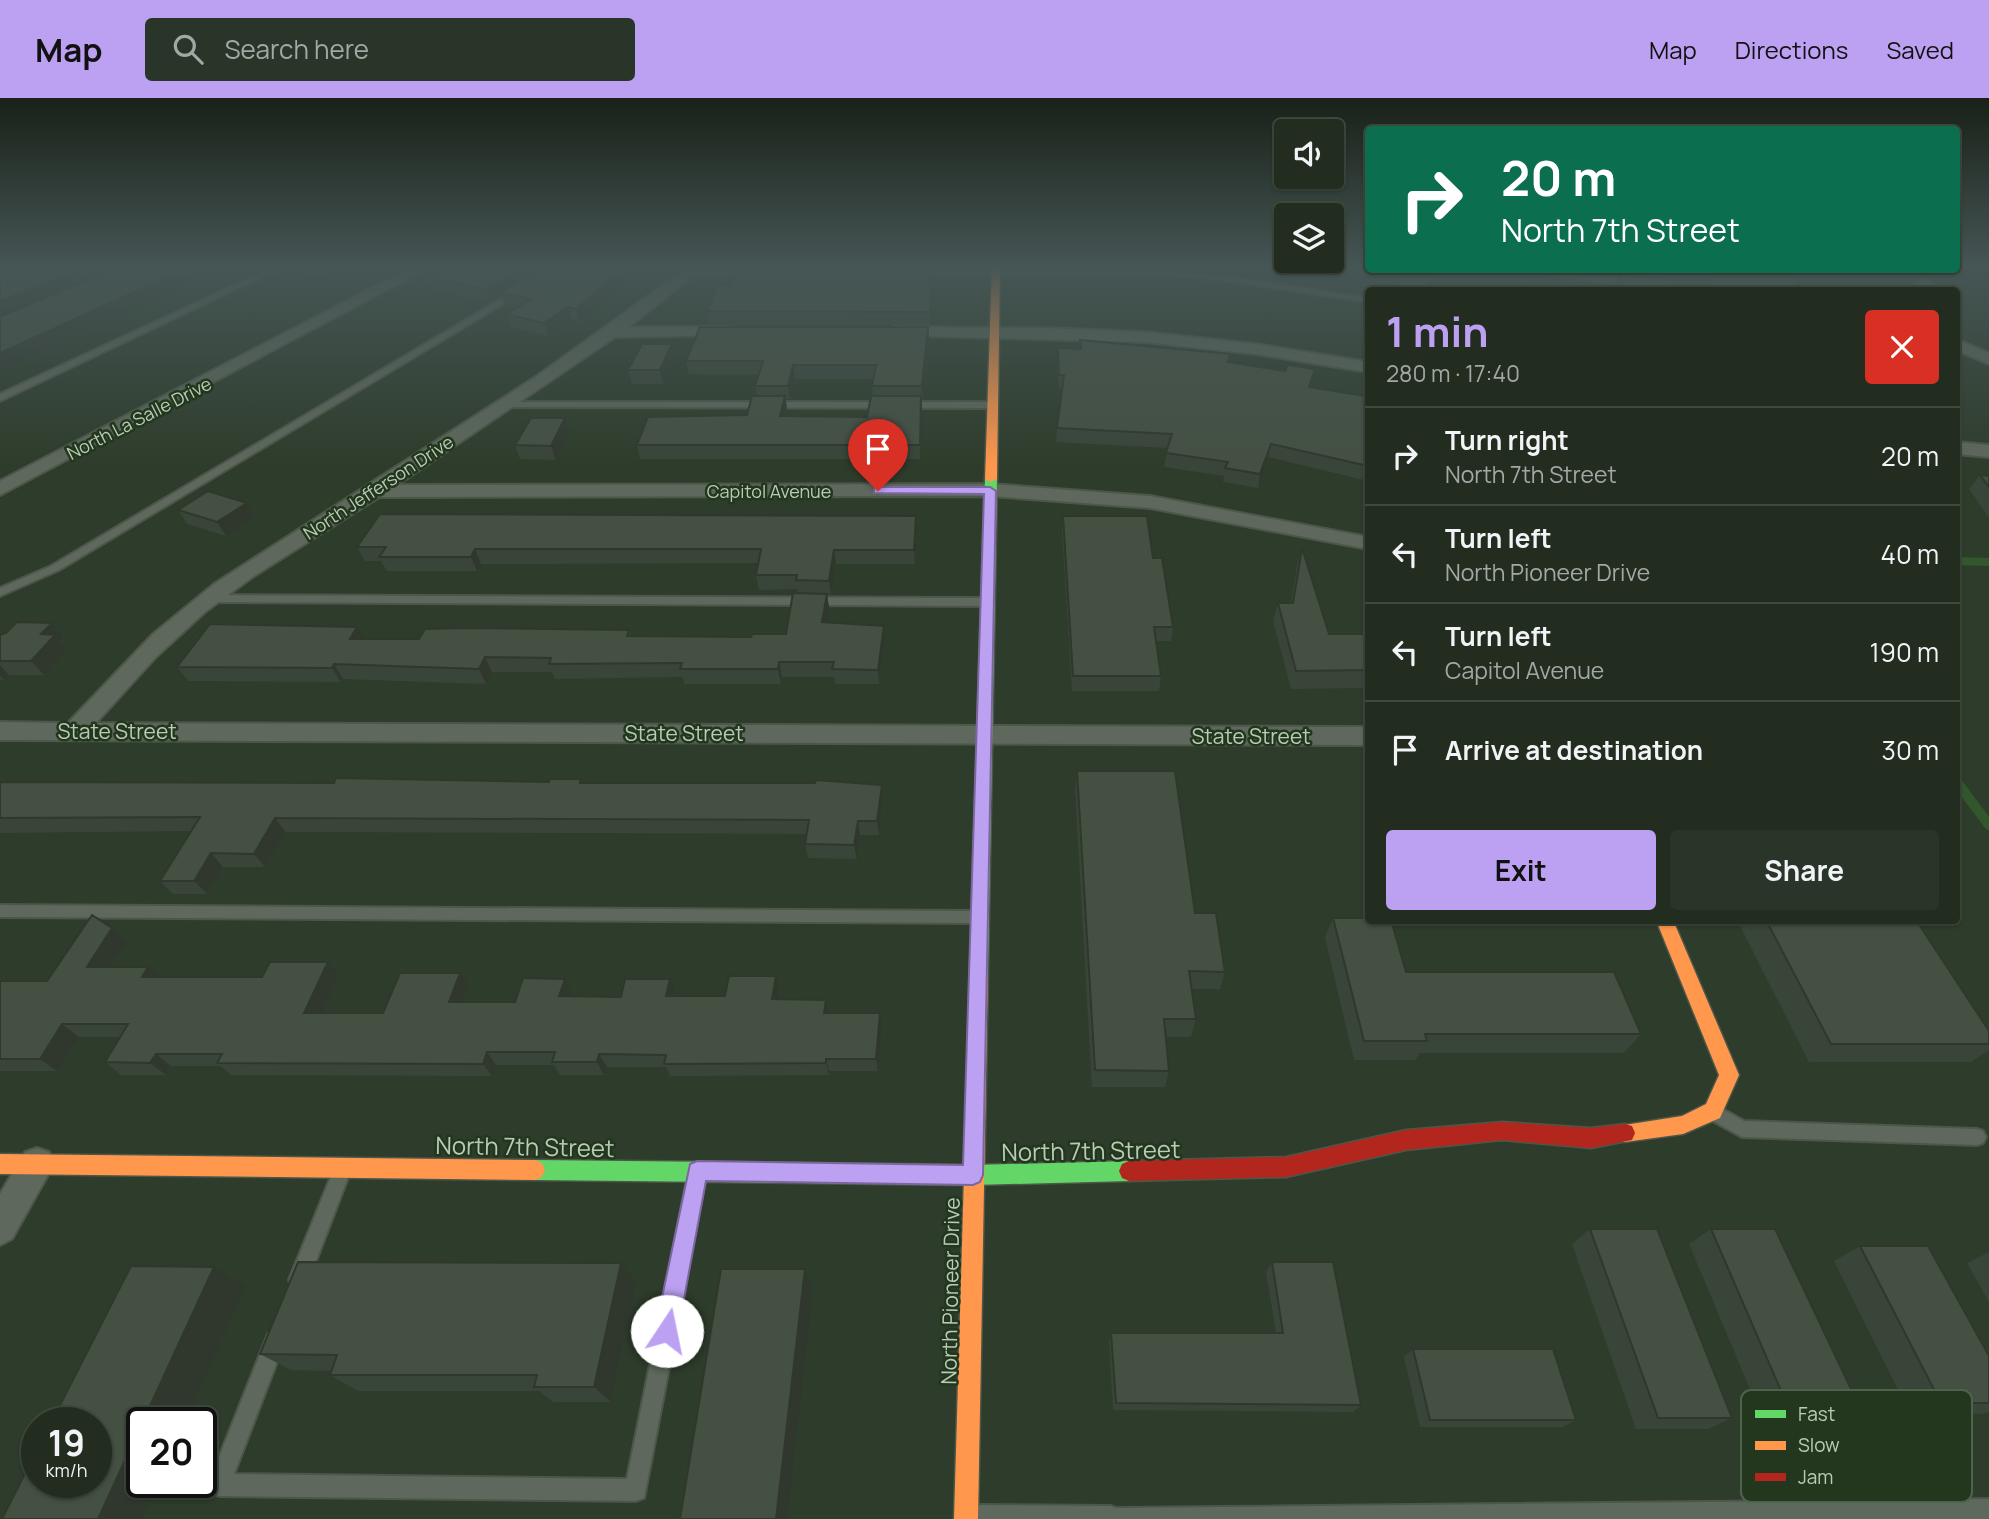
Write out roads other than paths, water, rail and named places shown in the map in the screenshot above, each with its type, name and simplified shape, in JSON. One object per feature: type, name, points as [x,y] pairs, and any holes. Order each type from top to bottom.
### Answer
[{"type":"street","name":"North La Salle Drive","points":[[0,489],[299,332]]},
{"type":"street","name":"North Jefferson Drive","points":[[75,730],[176,625],[255,566],[376,491],[612,332]]},
{"type":"street","name":"North Pioneer Drive","points":[[966,1518],[994,332]]},
{"type":"street","points":[[1018,332],[1070,333],[1199,342],[1365,367]]},
{"type":"street","points":[[1960,346],[1989,359]]},
{"type":"street","points":[[1960,448],[1989,451]]},
{"type":"street","name":"Capitol Avenue","points":[[376,491],[990,491],[1150,502],[1365,542]]},
{"type":"street","name":"State Street","points":[[0,731],[1365,736]]},
{"type":"street","points":[[1666,924],[1729,1075],[1713,1111]]},
{"type":"street","name":"North 7th Street","points":[[0,1164],[973,1175],[1286,1167],[1406,1139],[1502,1131],[1591,1138],[1683,1125],[1713,1111]]},
{"type":"street","points":[[0,1227],[37,1164]]},
{"type":"lane","points":[[0,398],[140,332]]},
{"type":"lane","points":[[0,592],[55,568],[451,332]]},
{"type":"lane","points":[[504,405],[992,405]]},
{"type":"lane","points":[[210,600],[987,601]]},
{"type":"lane","points":[[0,911],[979,917]]},
{"type":"lane","points":[[1713,1111],[1742,1129],[1977,1137]]},
{"type":"lane","points":[[293,1294],[343,1167]]},
{"type":"lane","points":[[284,1320],[219,1485],[636,1490],[697,1171]]},
{"type":"lane","points":[[966,1518],[1763,1517],[1906,1515],[1989,1510]]},
{"type":"waterway","points":[[1960,561],[1989,562]]},
{"type":"waterway","points":[[1960,786],[1989,825]]}]
